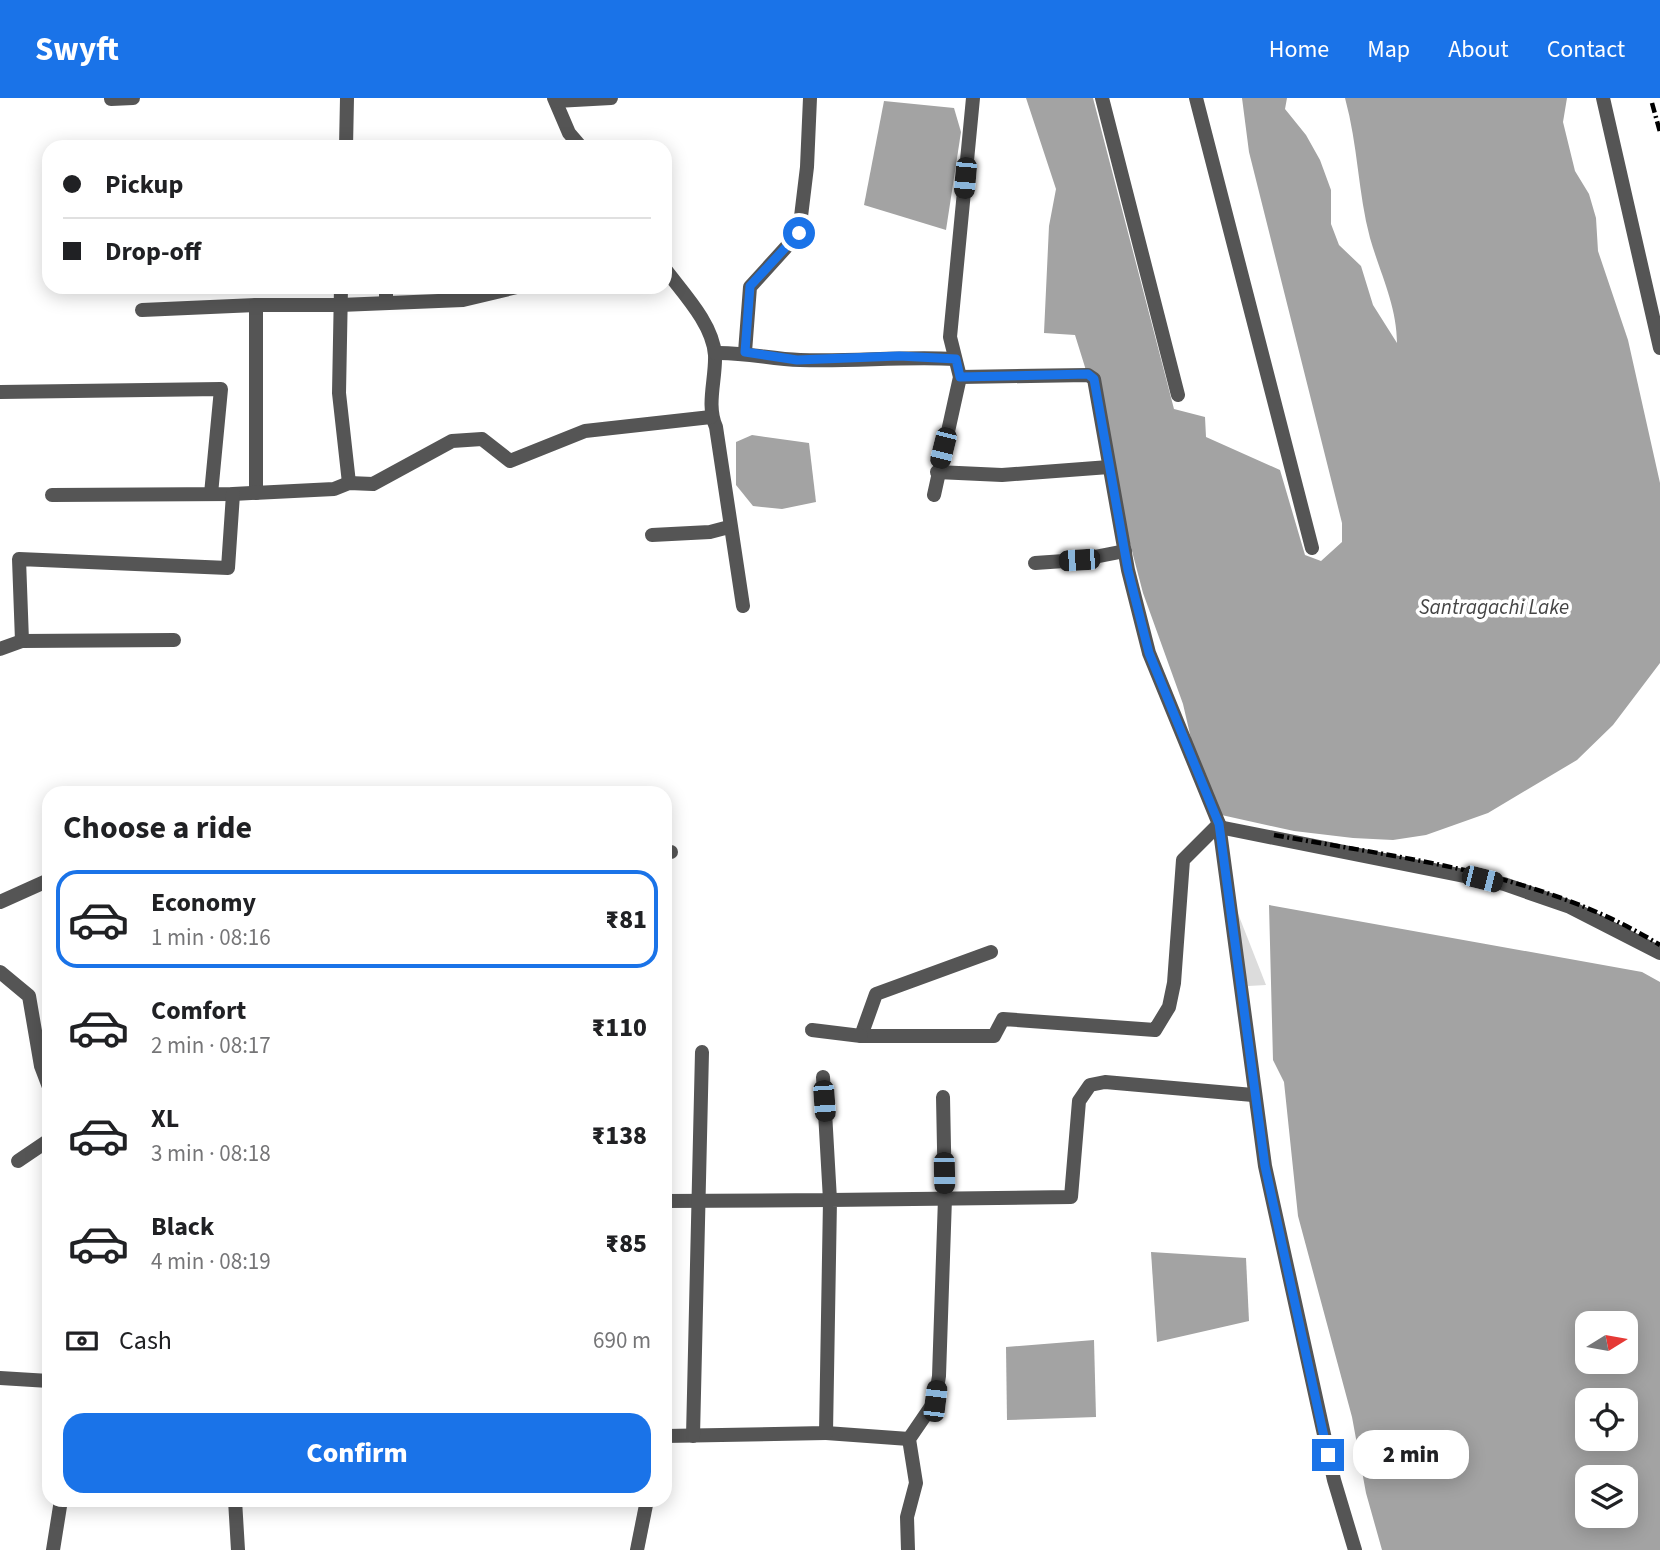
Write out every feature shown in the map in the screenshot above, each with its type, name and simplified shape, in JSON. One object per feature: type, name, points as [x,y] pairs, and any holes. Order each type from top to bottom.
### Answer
[{"type":"street","points":[[111,99],[133,98]]},
{"type":"street","points":[[346,140],[347,98]]},
{"type":"street","points":[[575,140],[569,133],[555,100],[611,98]]},
{"type":"street","points":[[745,352],[750,286],[799,233],[807,167],[810,98]]},
{"type":"street","points":[[934,495],[960,377],[950,337],[973,98]]},
{"type":"street","points":[[1102,98],[1178,395]]},
{"type":"street","points":[[1196,98],[1312,548]]},
{"type":"street","points":[[1604,98],[1660,348]]},
{"type":"street","points":[[672,280],[706,328],[715,353],[711,417],[716,427],[743,606]]},
{"type":"street","points":[[341,294],[339,393],[349,484]]},
{"type":"street","points":[[386,294],[386,303]]},
{"type":"street","points":[[142,310],[386,303],[463,294]]},
{"type":"street","points":[[256,305],[256,493]]},
{"type":"street","points":[[715,353],[745,352],[797,360],[899,356],[956,359]]},
{"type":"street","points":[[960,377],[1088,374],[1094,379],[1125,551],[1149,653],[1219,825],[1236,940],[1240,997],[1252,1070],[1253,1095],[1286,1273],[1334,1480],[1355,1550]]},
{"type":"street","points":[[0,392],[221,389],[211,494]]},
{"type":"street","points":[[52,495],[233,494],[334,489],[349,484],[373,484],[452,441],[482,439],[510,461],[585,431],[711,417]]},
{"type":"street","points":[[937,472],[1002,475],[1109,467]]},
{"type":"street","points":[[22,641],[19,559],[228,568],[233,494]]},
{"type":"street","points":[[652,535],[710,532],[729,527]]},
{"type":"street","points":[[1035,563],[1079,560],[1125,551]]},
{"type":"street","points":[[0,649],[22,641],[174,640]]},
{"type":"street","points":[[1219,825],[1504,884],[1570,907],[1660,953]]},
{"type":"street","points":[[812,1030],[861,1036],[994,1036],[1003,1019],[1155,1030],[1169,1007],[1174,983],[1184,860],[1219,825]]},
{"type":"street","points":[[0,902],[42,883]]},
{"type":"street","points":[[861,1036],[876,994],[991,951]]},
{"type":"street","points":[[0,972],[29,996],[42,1069]]},
{"type":"street","points":[[693,1436],[702,1052]]},
{"type":"street","points":[[822,1077],[830,1200],[826,1433]]},
{"type":"street","points":[[672,1201],[1071,1196],[1079,1101],[1090,1085],[1105,1082],[1253,1095]]},
{"type":"street","points":[[908,1550],[907,1517],[916,1483],[909,1439],[935,1401],[945,1198],[943,1097]]},
{"type":"street","points":[[18,1161],[42,1145]]},
{"type":"street","points":[[0,1378],[42,1381]]},
{"type":"street","points":[[672,1436],[826,1433],[909,1439]]},
{"type":"street","points":[[53,1550],[60,1507]]},
{"type":"street","points":[[235,1507],[238,1550]]},
{"type":"street","points":[[637,1550],[646,1507]]},
{"type":"shaded area","points":[[1235,906],[1266,985],[1248,986],[1236,940]]},
{"type":"water","name":"Santragachi Lake","points":[[1026,98],[1093,98],[1174,409],[1205,417],[1206,437],[1280,470],[1305,555],[1321,561],[1342,542],[1342,523],[1249,152],[1242,98],[1287,98],[1285,109],[1306,135],[1320,160],[1331,190],[1331,224],[1339,245],[1361,266],[1373,305],[1397,343],[1391,303],[1366,221],[1345,98],[1567,98],[1563,122],[1575,171],[1589,194],[1596,218],[1598,251],[1628,340],[1660,483],[1660,663],[1613,725],[1577,760],[1488,813],[1426,835],[1393,840],[1294,831],[1208,812],[1183,704],[1143,593],[1122,513],[1108,441],[1075,335],[1044,333],[1049,226],[1056,189]]},
{"type":"water","points":[[884,101],[954,108],[961,132],[946,230],[864,205]]},
{"type":"water","points":[[752,435],[809,443],[816,502],[782,509],[753,506],[736,485],[736,442]]},
{"type":"water","points":[[1269,905],[1642,972],[1660,982],[1660,1550],[1382,1550],[1366,1493],[1352,1417],[1298,1216],[1284,1082],[1273,1060]]},
{"type":"water","points":[[1151,1252],[1246,1258],[1249,1321],[1157,1342]]},
{"type":"water","points":[[1094,1340],[1096,1417],[1007,1420],[1006,1347]]},
{"type":"railway","points":[[1652,103],[1660,132]]},
{"type":"railway","points":[[1274,835],[1423,861],[1521,885],[1569,901],[1660,945]]},
{"type":"route","points":[[799,233],[750,286],[745,352],[797,360],[899,356],[956,359],[960,377],[1088,374],[1094,379],[1128,570],[1149,653],[1219,824],[1236,940],[1240,997],[1252,1070],[1253,1095],[1265,1166],[1286,1273],[1328,1455]]}]
